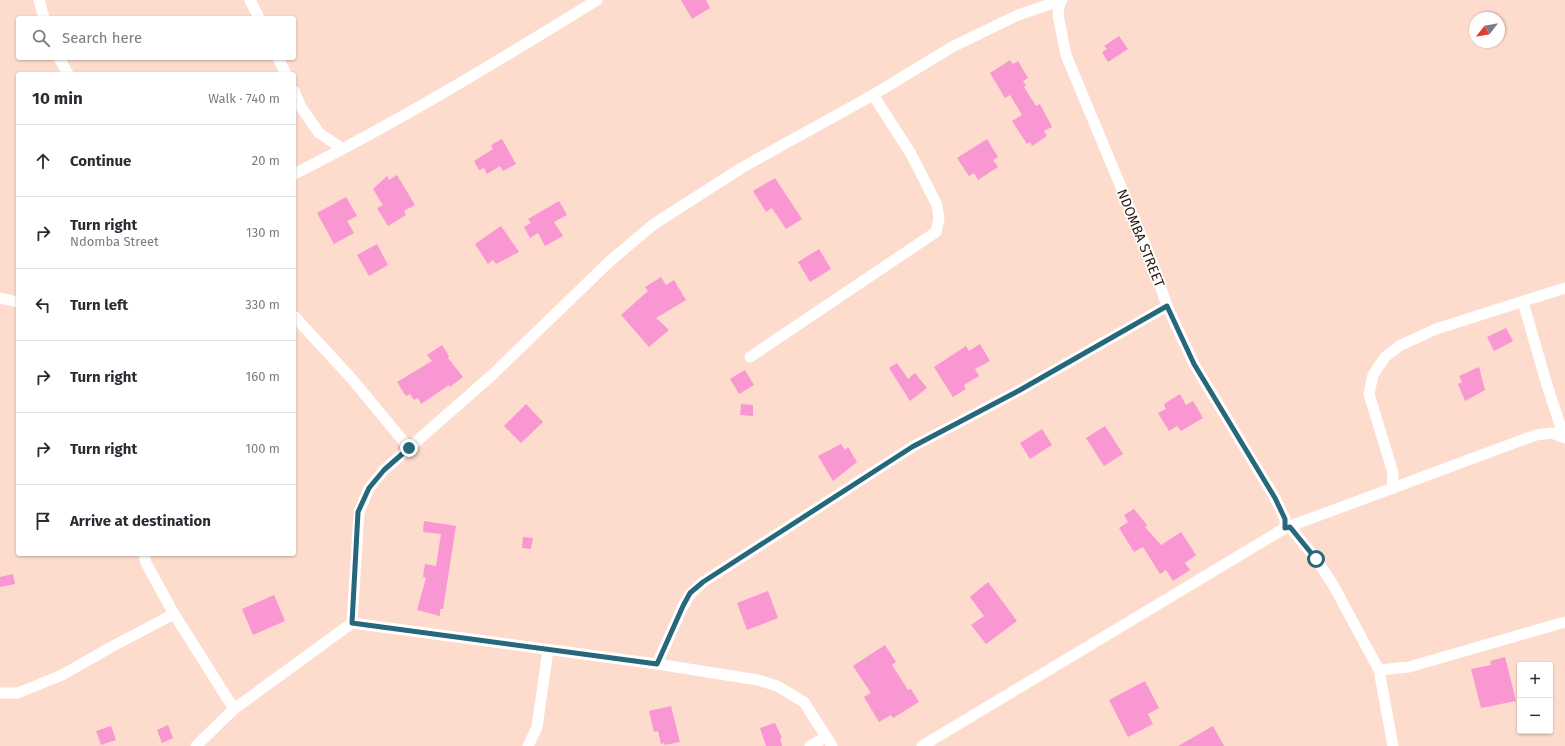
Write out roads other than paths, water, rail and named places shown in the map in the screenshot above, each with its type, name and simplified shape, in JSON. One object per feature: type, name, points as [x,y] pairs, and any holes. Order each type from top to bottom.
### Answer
[{"type":"street","points":[[39,0],[43,16]]},
{"type":"street","points":[[250,0],[258,16]]},
{"type":"street","points":[[296,173],[343,149],[480,72],[597,0]]},
{"type":"street","points":[[352,623],[358,512],[369,488],[384,470],[490,376],[610,261],[654,224],[743,167],[873,95],[958,44],[1018,15],[1061,0]]},
{"type":"street","name":"NDOMBA STREET","points":[[1061,0],[1058,15],[1066,55],[1153,264],[1167,306],[1194,364],[1275,498],[1288,528]]},
{"type":"street","points":[[60,60],[67,72]]},
{"type":"street","points":[[279,60],[285,72]]},
{"type":"street","points":[[296,95],[319,133],[343,149]]},
{"type":"street","points":[[750,357],[936,232],[940,219],[937,205],[911,154],[873,95]]},
{"type":"street","points":[[1392,489],[1393,473],[1370,394],[1373,375],[1385,356],[1399,346],[1436,330],[1565,288]]},
{"type":"street","points":[[0,298],[16,302]]},
{"type":"street","points":[[1523,302],[1547,385],[1565,437]]},
{"type":"street","points":[[657,664],[690,593],[703,582],[912,447],[1020,390],[1167,306]]},
{"type":"street","points":[[296,318],[352,378],[409,448]]},
{"type":"street","points":[[922,746],[1288,528],[1536,435],[1552,433],[1565,437]]},
{"type":"street","points":[[1288,528],[1316,559],[1332,583],[1379,670],[1393,746]]},
{"type":"street","points":[[144,556],[146,563],[174,614],[234,709]]},
{"type":"street","points":[[0,693],[18,693],[62,675],[174,614]]},
{"type":"street","points":[[1379,670],[1409,667],[1565,622]]},
{"type":"street","points":[[196,746],[234,709],[352,623],[657,664],[758,680],[777,686],[804,702],[829,742],[810,746]]},
{"type":"street","points":[[528,746],[537,727],[548,650]]}]
